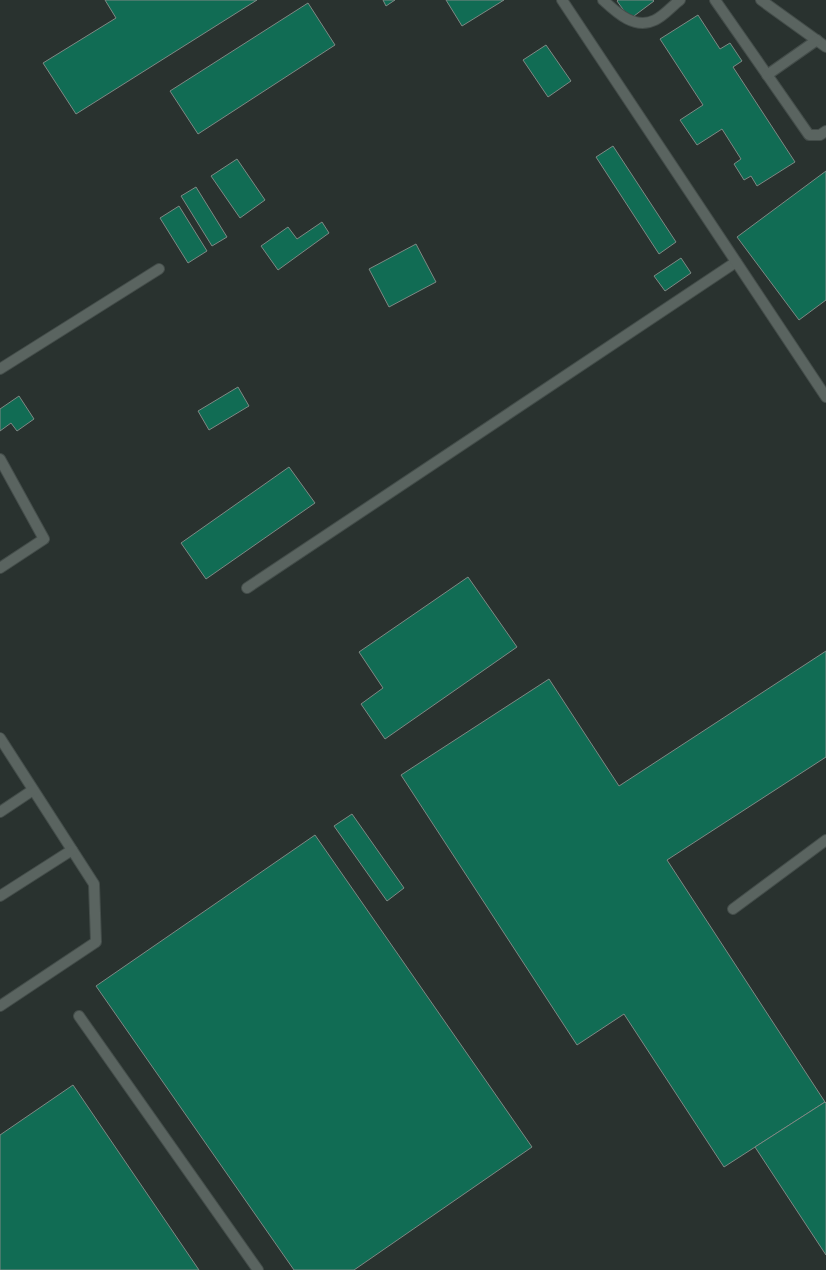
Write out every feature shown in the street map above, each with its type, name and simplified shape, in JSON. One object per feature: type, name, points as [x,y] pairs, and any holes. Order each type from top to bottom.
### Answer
[{"type":"street","points":[[562,0],[826,397]]},
{"type":"street","points":[[603,0],[620,16],[641,24],[656,20],[680,0]]},
{"type":"street","points":[[715,0],[809,135],[820,135],[826,131]]},
{"type":"street","points":[[761,0],[826,47]]},
{"type":"street","points":[[767,75],[817,40]]},
{"type":"street","points":[[247,588],[736,262]]},
{"type":"street","points":[[0,369],[159,269]]},
{"type":"street","points":[[0,459],[44,539],[0,568]]},
{"type":"street","points":[[0,738],[94,884],[96,942],[0,1006]]},
{"type":"street","points":[[0,812],[33,790]]},
{"type":"street","points":[[733,909],[826,840]]},
{"type":"street","points":[[0,896],[72,850]]},
{"type":"street","points":[[79,1016],[258,1270]]},
{"type":"building","points":[[105,0],[257,0],[76,114],[43,63],[116,18]]},
{"type":"building","points":[[383,0],[395,0],[386,6]]},
{"type":"building","points":[[446,0],[504,0],[462,26]]},
{"type":"building","points":[[617,1],[654,1],[630,19]]},
{"type":"building","points":[[308,3],[335,45],[198,134],[170,91]]},
{"type":"building","points":[[698,15],[720,49],[730,43],[742,61],[733,67],[795,162],[757,186],[751,176],[744,180],[734,164],[741,159],[722,129],[697,145],[680,120],[703,105],[660,39]]},
{"type":"building","points":[[546,45],[571,81],[548,97],[523,60]]},
{"type":"building","points":[[613,146],[676,242],[659,254],[596,157]]},
{"type":"building","points":[[237,159],[265,200],[240,218],[211,176]]},
{"type":"building","points":[[826,171],[826,300],[799,320],[737,237]]},
{"type":"building","points":[[196,187],[227,237],[212,246],[181,196]]},
{"type":"building","points":[[179,206],[207,251],[188,263],[160,218]]},
{"type":"building","points":[[322,222],[329,233],[278,270],[261,246],[288,227],[297,239]]},
{"type":"building","points":[[416,244],[436,282],[389,307],[369,269]]},
{"type":"building","points":[[681,258],[691,273],[665,291],[654,276]]},
{"type":"building","points":[[238,387],[249,406],[209,430],[198,411]]},
{"type":"building","points":[[19,396],[34,419],[17,431],[11,423],[0,431],[0,409]]},
{"type":"building","points":[[289,467],[315,503],[206,579],[181,543]]},
{"type":"building","points":[[468,577],[517,647],[385,739],[361,704],[383,688],[359,652]]},
{"type":"building","points":[[826,651],[826,757],[667,860],[825,1102],[724,1167],[624,1014],[577,1045],[401,775],[549,679],[619,786]]},
{"type":"building","points":[[352,814],[404,888],[387,901],[334,826]]},
{"type":"building","points":[[315,835],[532,1147],[354,1270],[294,1270],[96,986]]},
{"type":"building","points":[[73,1085],[199,1270],[0,1270],[0,1135]]},
{"type":"building","points":[[825,1102],[826,1103],[826,1255],[755,1147]]}]
